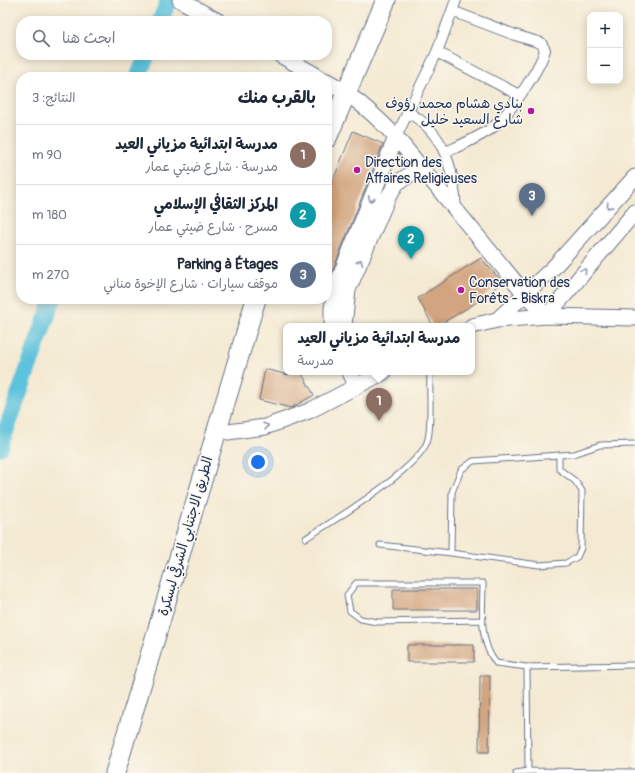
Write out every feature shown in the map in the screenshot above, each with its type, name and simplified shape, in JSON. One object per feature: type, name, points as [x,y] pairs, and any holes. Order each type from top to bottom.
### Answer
[{"type":"highway","points":[[332,77],[374,0]]},
{"type":"highway","points":[[332,79],[386,0]]},
{"type":"highway","name":"الطريق الاجتنابي الشرقي لبسكرة","points":[[115,773],[255,304]]},
{"type":"highway","name":"الطريق الاجتنابي الشرقي لبسكرة","points":[[127,773],[266,304]]},
{"type":"street","points":[[180,0],[209,16]]},
{"type":"street","points":[[344,323],[342,288],[382,172],[396,137],[437,52],[456,0]]},
{"type":"street","points":[[446,152],[476,138],[493,127],[519,95],[545,50],[542,43],[515,36],[452,11]]},
{"type":"street","points":[[437,52],[519,95]]},
{"type":"street","points":[[289,60],[310,72]]},
{"type":"street","points":[[332,85],[378,119],[396,137],[525,294],[547,316]]},
{"type":"street","points":[[408,112],[422,121],[446,152],[454,182],[456,211]]},
{"type":"street","points":[[332,323],[332,308],[388,197],[397,183],[421,167]]},
{"type":"street","points":[[382,172],[397,183]]},
{"type":"street","points":[[497,320],[584,234],[635,177]]},
{"type":"street","points":[[547,316],[635,212]]},
{"type":"street","points":[[584,234],[602,250]]},
{"type":"street","points":[[475,325],[497,320],[547,316],[635,318]]},
{"type":"street","points":[[351,375],[356,386]]},
{"type":"street","points":[[228,432],[265,427],[309,411],[356,386],[367,376]]},
{"type":"lane","points":[[306,538],[356,506],[386,484],[424,449],[429,434],[430,375]]},
{"type":"lane","points":[[451,553],[452,492],[461,470],[473,461],[574,454],[600,445],[635,444]]},
{"type":"lane","points":[[380,545],[539,565],[566,563],[577,557],[581,548],[582,491],[575,481],[559,469],[559,455]]},
{"type":"lane","points":[[483,620],[377,622],[361,619],[350,611],[347,595],[356,583],[483,583],[483,620],[486,646],[488,654],[496,663],[527,667],[635,666]]},
{"type":"lane","points":[[527,667],[528,771]]},
{"type":"lane","points":[[516,773],[528,771],[635,772]]},
{"type":"building","name":"Direction des Affaires Religieuses","points":[[353,131],[383,144],[332,272],[332,183]]},
{"type":"building","name":"Conservation des Forêts - Biskra","points":[[481,258],[502,282],[479,301],[442,323],[431,323],[418,298]]},
{"type":"building","points":[[265,369],[283,374],[283,375],[303,375],[314,395],[291,408],[259,400]]},
{"type":"building","points":[[393,589],[477,589],[477,610],[393,610]]},
{"type":"building","points":[[407,645],[474,645],[474,662],[407,662]]},
{"type":"building","points":[[480,676],[490,676],[489,752],[479,752]]},
{"type":"waterway","points":[[162,16],[169,0]]},
{"type":"waterway","points":[[140,72],[145,60]]},
{"type":"waterway","points":[[0,447],[51,304]]},
{"type":"place","name":"بنادي هشام محمد رؤوف شارع السعيد خليل","points":[[531,111]]},
{"type":"place","name":"Direction des Affaires Religieuses","points":[[357,170]]},
{"type":"place","name":"Parking à Étages","points":[[532,216]]},
{"type":"place","name":"المركز الثقافي الإسلامي","points":[[411,259]]},
{"type":"place","name":"Conservation des Forêts - Biskra","points":[[461,290]]},
{"type":"place","name":"مدرسة ابتدائية مزياني العيد","points":[[379,421]]}]
